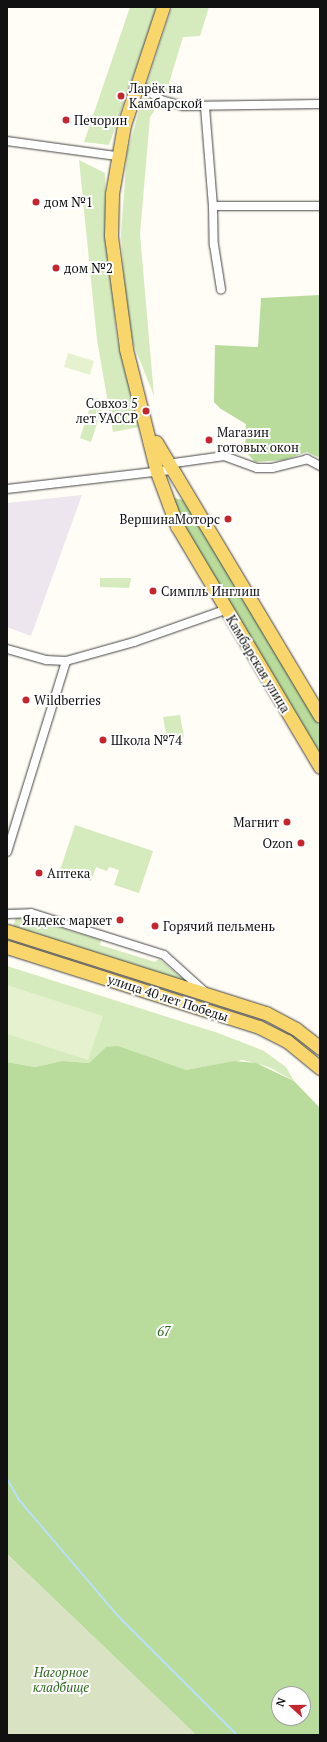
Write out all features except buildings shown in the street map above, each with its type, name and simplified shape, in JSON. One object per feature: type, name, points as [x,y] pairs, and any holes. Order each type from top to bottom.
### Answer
[{"type":"main road","name":"Камбарская улица","points":[[163,7],[137,83],[117,156],[112,194],[112,236],[119,303],[126,349],[148,427],[165,468],[188,499],[320,716]]},
{"type":"main road","name":"Камбарская улица","points":[[165,468],[167,503],[177,526],[225,610],[320,767]]},
{"type":"main road","points":[[167,503],[171,495],[178,495],[188,499]]},
{"type":"main road","name":"улица 40 лет Победы","points":[[7,931],[207,993],[266,1013],[296,1029],[320,1048]]},
{"type":"main road","name":"улица 40 лет Победы","points":[[7,947],[259,1027],[287,1041],[320,1068]]},
{"type":"street","points":[[137,83],[161,100],[183,106],[205,107],[320,104]]},
{"type":"street","points":[[205,107],[213,206],[214,245],[222,289]]},
{"type":"street","points":[[7,141],[117,156]]},
{"type":"street","points":[[213,206],[320,206]]},
{"type":"street","points":[[7,489],[165,468],[224,456],[257,468],[272,468],[307,459],[320,466]]},
{"type":"street","points":[[7,649],[46,660],[66,661],[134,642],[225,610]]},
{"type":"street","points":[[7,852],[66,661]]},
{"type":"street","points":[[7,914],[31,913],[164,955],[207,993]]},
{"type":"shaded area","points":[[82,495],[31,636],[7,627],[7,503]]},
{"type":"green space","points":[[130,7],[157,7],[109,145],[84,142]]},
{"type":"green space","points":[[172,7],[209,7],[200,36],[183,37],[166,93],[147,83]]},
{"type":"green space","points":[[144,93],[157,107],[150,117],[140,234],[154,396],[133,343],[125,296],[121,234],[127,153]]},
{"type":"green space","points":[[79,160],[105,173],[107,237],[117,339],[139,427],[113,432],[97,340]]},
{"type":"green space","points":[[320,295],[320,458],[307,452],[284,460],[255,462],[245,451],[246,424],[221,409],[214,402],[215,345],[258,347],[261,298]]},
{"type":"green space","points":[[68,353],[94,361],[90,375],[64,367]]},
{"type":"green space","points":[[93,397],[104,401],[91,442],[80,438]]},
{"type":"green space","points":[[174,498],[183,500],[320,727],[320,753],[174,508]]},
{"type":"green space","points":[[100,578],[131,578],[129,588],[100,587]]},
{"type":"green space","points":[[180,715],[184,737],[167,740],[163,717]]},
{"type":"green space","points":[[75,825],[153,851],[139,893],[114,885],[119,870],[109,867],[107,871],[96,867],[91,881],[66,872],[64,878],[58,876]]},
{"type":"green space","points":[[24,917],[101,940],[100,945],[155,962],[159,959],[187,982],[13,926],[16,918]]},
{"type":"green space","points":[[7,966],[218,1033],[264,1051],[286,1067],[294,1081],[269,1067],[243,1060],[186,1070],[106,1047],[89,1063],[62,1061],[35,1067],[7,1062]]},
{"type":"green space","points":[[7,985],[103,1016],[88,1060],[7,1034]]},
{"type":"green space","name":"67","points":[[118,1046],[186,1070],[234,1061],[256,1063],[294,1081],[320,1108],[320,1735],[196,1735],[7,1554],[7,1062],[35,1067],[62,1061],[89,1063],[106,1047]]},
{"type":"green space","name":"Нагорное кладбище","points":[[7,1554],[196,1735],[7,1735]]},
{"type":"waterway","points":[[7,1479],[19,1500],[118,1616],[237,1735]]},
{"type":"place","name":"Ларёк на Камбарской","points":[[121,96]]},
{"type":"place","name":"Печорин","points":[[66,120]]},
{"type":"place","name":"дом №1","points":[[36,202]]},
{"type":"place","name":"дом №2","points":[[56,268]]},
{"type":"place","name":"Совхоз 5 лет УАССР","points":[[146,411]]},
{"type":"place","name":"Магазин готовых окон","points":[[209,440]]},
{"type":"place","name":"ВершинаМоторс","points":[[228,519]]},
{"type":"place","name":"Симпль Инглиш","points":[[153,591]]},
{"type":"place","name":"Wildberries","points":[[26,700]]},
{"type":"place","name":"Школа №74","points":[[103,740]]},
{"type":"place","name":"Магнит","points":[[287,822]]},
{"type":"place","name":"Ozon","points":[[301,843]]},
{"type":"place","name":"Аптека","points":[[39,873]]},
{"type":"place","name":"Яндекс маркет","points":[[120,920]]},
{"type":"place","name":"Горячий пельмень","points":[[155,926]]}]
